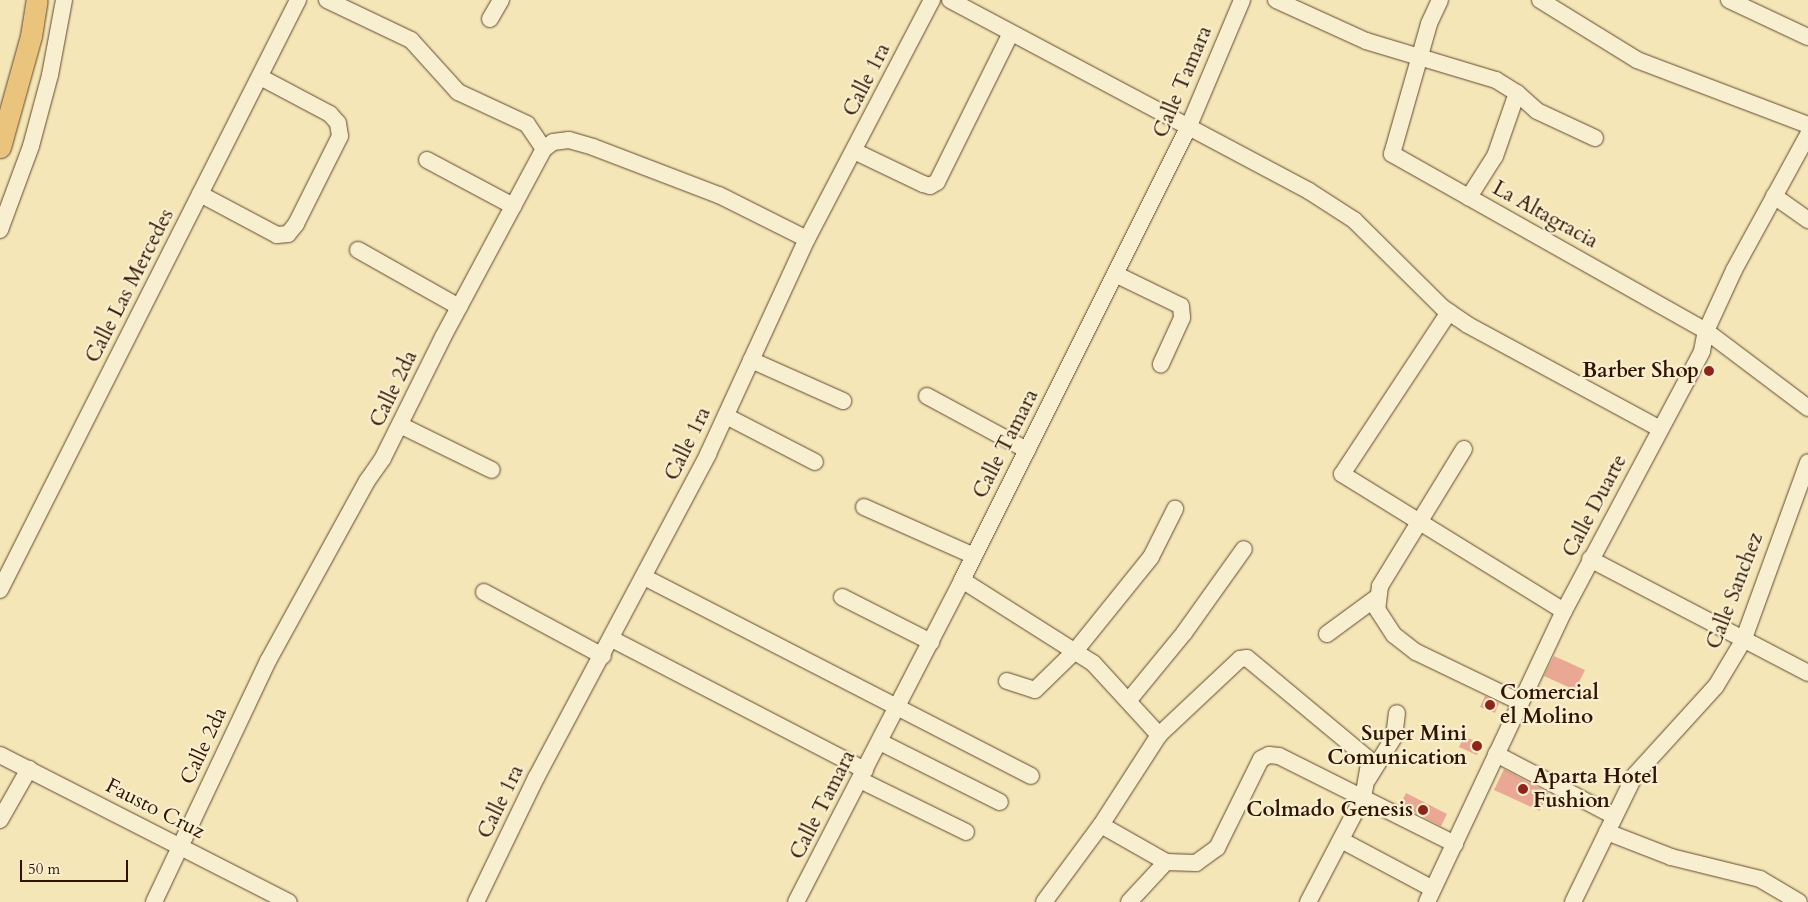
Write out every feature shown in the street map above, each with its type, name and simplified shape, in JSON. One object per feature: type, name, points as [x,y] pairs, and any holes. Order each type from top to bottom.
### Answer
[{"type":"main road","points":[[0,146],[31,36],[36,0]]},
{"type":"street","points":[[0,230],[33,137],[50,75],[64,0]]},
{"type":"street","name":"Calle Las Mercedes","points":[[0,590],[298,0]]},
{"type":"street","points":[[327,0],[411,40],[458,92],[527,124],[544,149],[553,142],[570,140],[593,147],[719,195],[807,239]]},
{"type":"street","points":[[490,20],[501,0]]},
{"type":"street","name":"Calle 1ra","points":[[476,902],[536,778],[612,639],[726,416],[807,239],[932,0]]},
{"type":"street","points":[[950,0],[1309,191],[1354,220],[1450,312],[1492,339],[1660,429]]},
{"type":"street","name":"Calle Tamara","points":[[796,902],[931,642],[1188,128],[1242,0]]},
{"type":"street","points":[[1276,0],[1366,41],[1496,80],[1517,93],[1537,111],[1596,138]]},
{"type":"street","name":"La Altagracia","points":[[1440,0],[1429,24],[1392,154],[1706,331],[1808,408]]},
{"type":"street","points":[[1540,0],[1637,60],[1808,125]]},
{"type":"street","points":[[1729,0],[1808,37]]},
{"type":"street","points":[[854,151],[923,184],[930,186],[937,182],[1011,33]]},
{"type":"street","points":[[200,194],[277,235],[288,234],[296,224],[340,136],[338,123],[330,114],[260,77]]},
{"type":"street","points":[[1469,197],[1495,156],[1517,93]]},
{"type":"street","name":"Calle Duarte","points":[[1431,898],[1520,702],[1564,611],[1702,351],[1706,331],[1734,270],[1808,135]]},
{"type":"street","name":"Calle 2da","points":[[154,902],[268,661],[400,426],[459,307],[544,149]]},
{"type":"street","points":[[427,160],[512,206]]},
{"type":"street","points":[[1774,196],[1808,220]]},
{"type":"street","points":[[358,250],[459,307]]},
{"type":"street","points":[[1115,274],[1181,306],[1182,318],[1161,364]]},
{"type":"street","points":[[1450,312],[1343,468],[1342,474],[1564,611]]},
{"type":"street","points":[[751,360],[843,401]]},
{"type":"street","points":[[927,396],[1027,450]]},
{"type":"street","points":[[726,416],[814,462]]},
{"type":"street","points":[[400,426],[492,470]]},
{"type":"street","points":[[1328,634],[1376,598],[1391,566],[1464,449]]},
{"type":"street","name":"Calle Sanchez","points":[[1573,902],[1635,775],[1716,686],[1743,641],[1808,462]]},
{"type":"street","points":[[864,507],[974,556]]},
{"type":"street","points":[[1007,681],[1034,690],[1076,650],[1151,557],[1175,509]]},
{"type":"street","points":[[1129,700],[1184,633],[1244,549]]},
{"type":"street","points":[[1590,559],[1743,641],[1808,673]]},
{"type":"street","points":[[644,577],[1031,776]]},
{"type":"street","points":[[962,580],[1076,650],[1129,700],[1159,735]]},
{"type":"street","points":[[484,592],[603,656]]},
{"type":"street","points":[[842,597],[931,642]]},
{"type":"street","points":[[1376,598],[1377,609],[1384,622],[1416,652],[1520,702]]},
{"type":"street","points":[[612,639],[966,832]]},
{"type":"street","points":[[1044,902],[1101,824],[1159,735],[1240,659],[1247,658],[1366,757],[1369,764],[1363,797],[1308,902]]},
{"type":"street","points":[[1366,780],[1394,737],[1397,714]]},
{"type":"street","points":[[880,742],[1000,802]]},
{"type":"street","points":[[1496,754],[1614,816]]},
{"type":"street","name":"Fausto Cruz","points":[[0,755],[289,902]]},
{"type":"street","points":[[1101,824],[1166,862],[1196,863],[1213,853],[1225,837],[1261,759],[1270,755],[1279,756],[1455,844]]},
{"type":"street","points":[[0,820],[29,769]]},
{"type":"street","points":[[1607,832],[1671,857],[1760,879],[1799,902]]},
{"type":"street","points":[[1341,840],[1431,898]]},
{"type":"street","points":[[1130,902],[1166,862]]},
{"type":"building","points":[[1554,656],[1585,670],[1575,690],[1544,676]]},
{"type":"building","name":"Comercial el Molino","points":[[1485,696],[1499,703],[1495,713],[1480,707]]},
{"type":"building","points":[[1464,736],[1481,744],[1477,755],[1459,747]]},
{"type":"building","name":"Aparta Hotel Fushion","points":[[1504,769],[1548,793],[1540,811],[1494,790]]},
{"type":"building","name":"Colmado Genesis","points":[[1406,793],[1447,814],[1441,826],[1400,805]]},
{"type":"place","name":"Barber Shop","points":[[1709,371]]},
{"type":"place","name":"Comercial el Molino","points":[[1490,705]]},
{"type":"place","name":"Super Mini Comunication","points":[[1477,746]]},
{"type":"place","name":"Aparta Hotel Fushion","points":[[1523,789]]},
{"type":"place","name":"Colmado Genesis","points":[[1423,810]]}]
